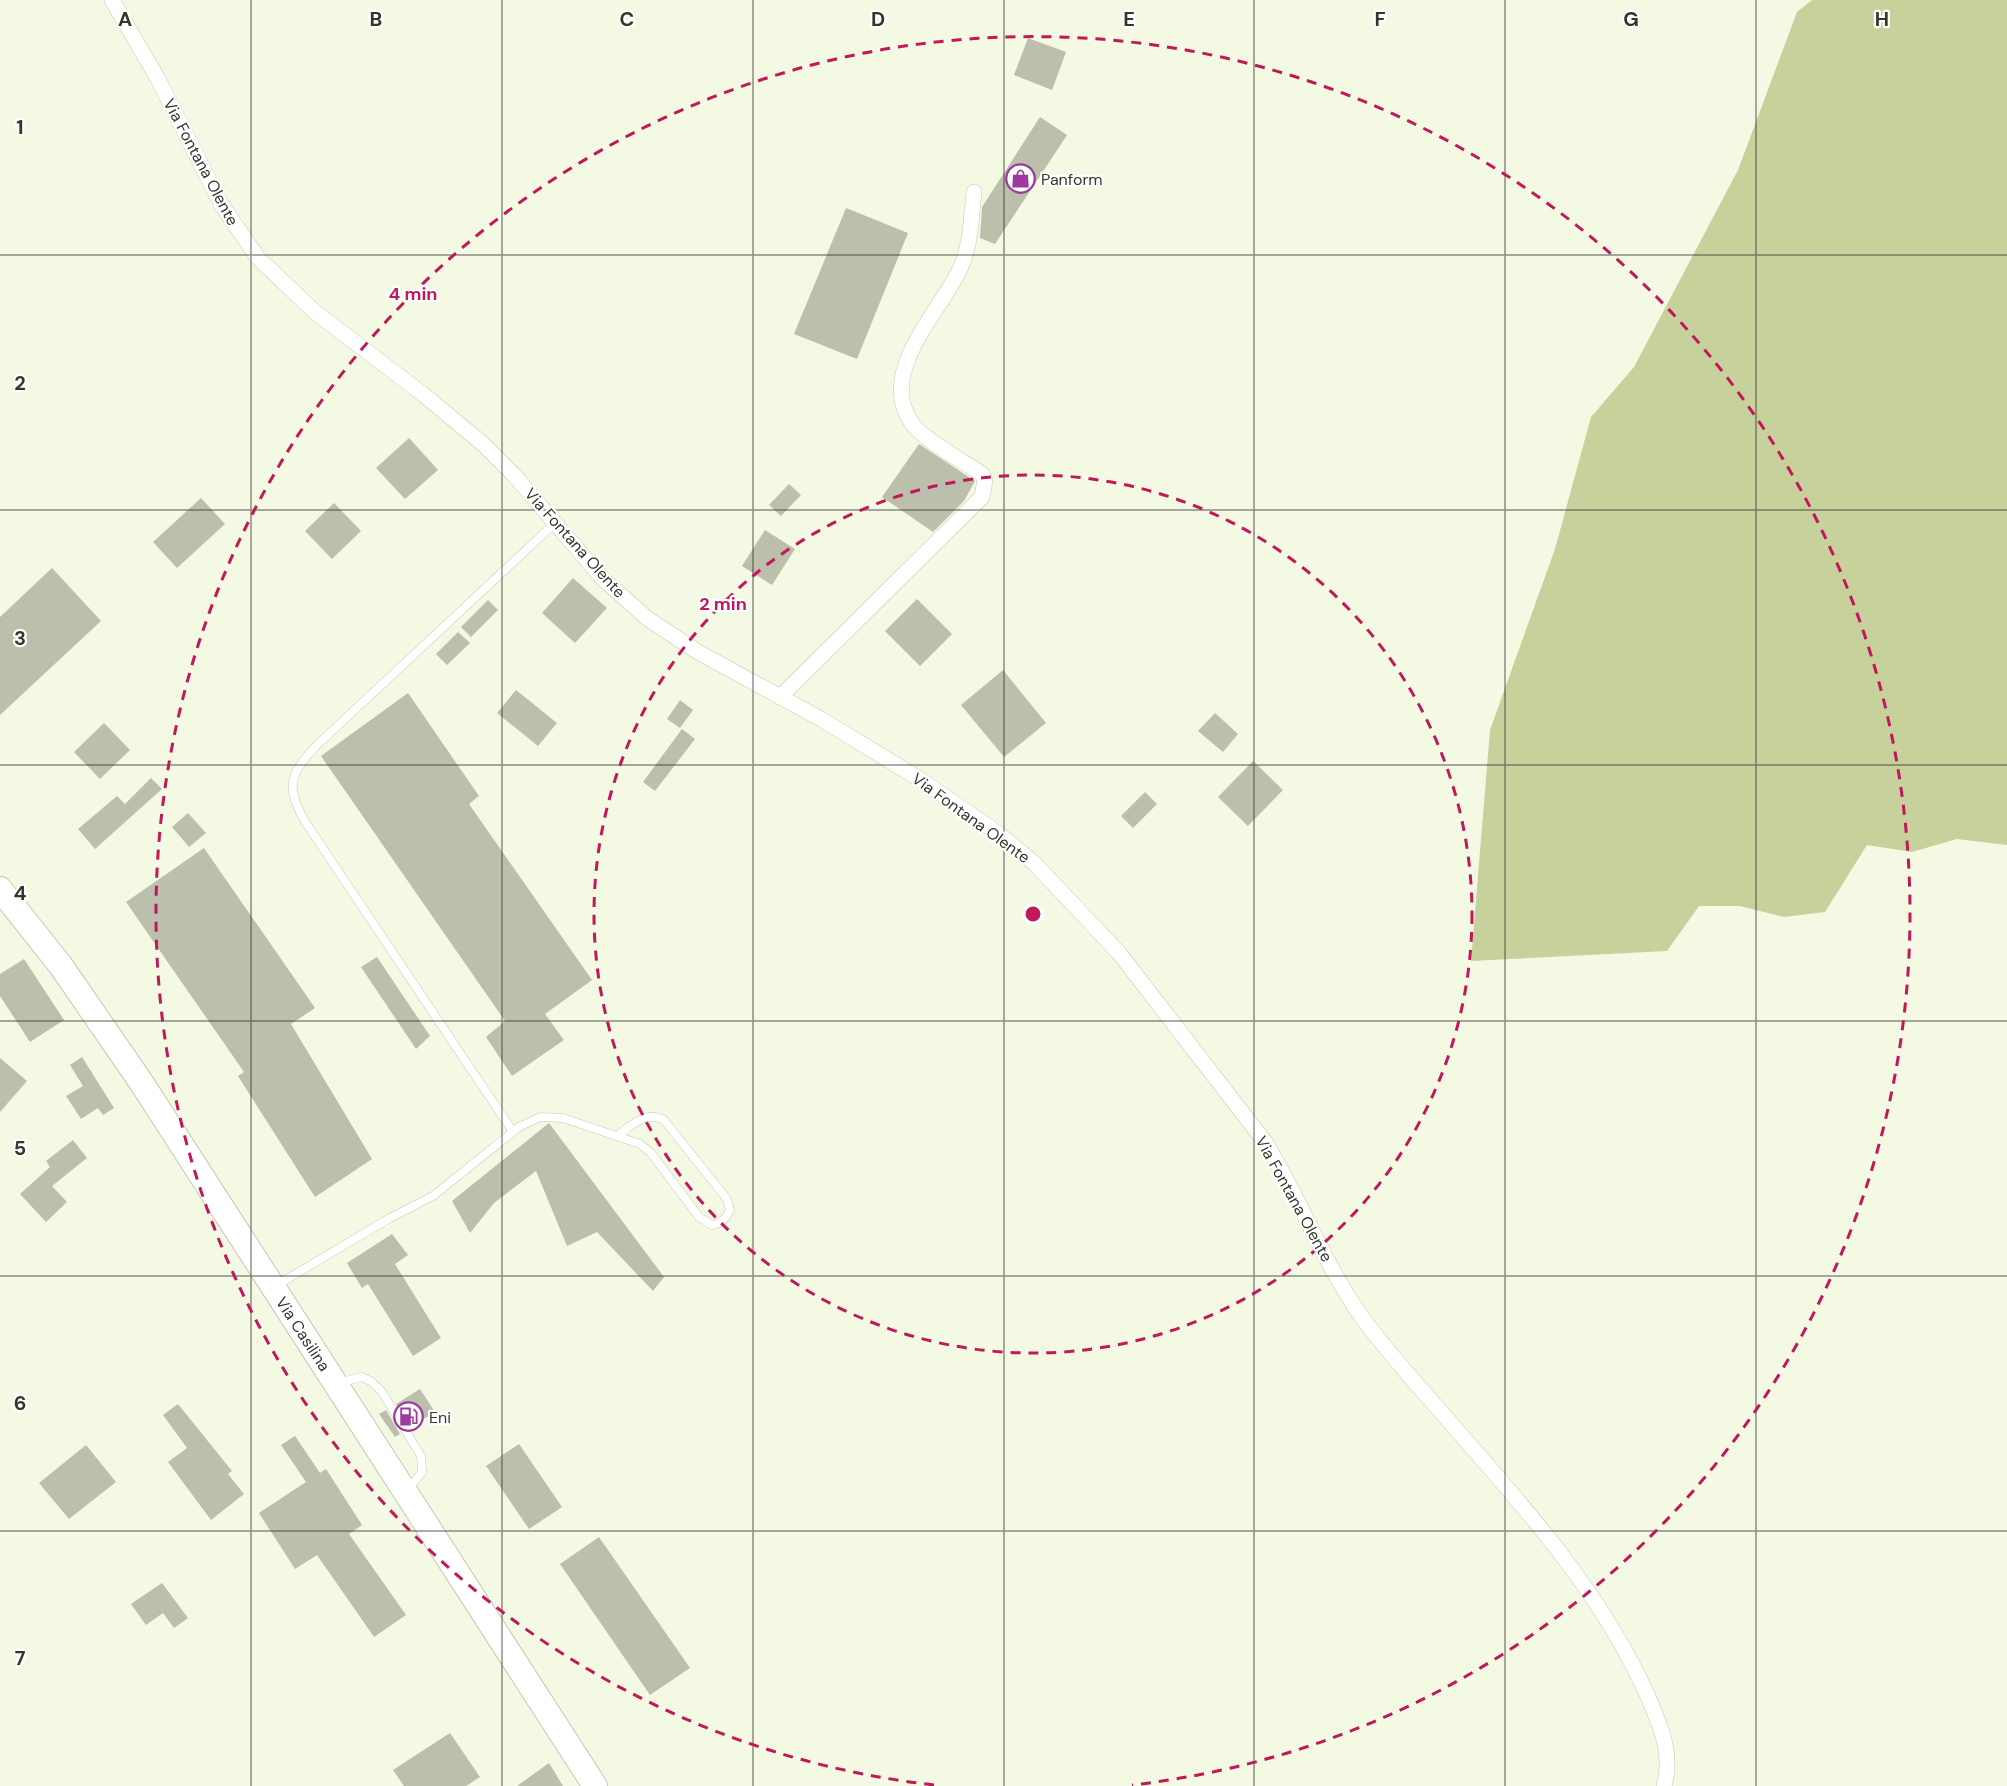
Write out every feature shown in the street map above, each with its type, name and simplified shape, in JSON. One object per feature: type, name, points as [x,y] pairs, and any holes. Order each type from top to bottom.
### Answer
[{"type":"main road","name":"Via Casilina","points":[[0,889],[47,946],[92,1010],[595,1786]]},
{"type":"street","name":"Via Fontana Olente","points":[[112,0],[158,79],[216,196],[258,258],[315,312],[424,395],[483,444],[603,579],[648,619],[698,652],[883,756],[999,834],[1059,887],[1130,966],[1265,1142],[1312,1234],[1363,1318],[1552,1543],[1598,1605],[1636,1670],[1662,1729],[1668,1762],[1664,1786]]},
{"type":"street","points":[[780,697],[982,497],[985,480],[982,474],[916,428],[903,402],[900,385],[915,345],[960,269],[969,235],[974,192]]},
{"type":"lane","points":[[513,1132],[306,823],[295,802],[292,782],[295,771],[316,746],[555,523]]},
{"type":"lane","points":[[273,1287],[401,1212],[433,1196],[526,1122],[546,1116],[563,1118],[618,1135],[646,1149],[705,1222],[717,1224],[728,1215],[730,1210],[727,1199],[664,1120],[655,1116],[643,1118],[618,1135]]},
{"type":"lane","points":[[335,1385],[362,1377],[372,1382],[382,1392],[422,1462],[420,1477],[404,1493]]},
{"type":"green space","points":[[1812,0],[2007,0],[2007,845],[1957,839],[1912,852],[1867,845],[1825,912],[1784,917],[1740,906],[1699,906],[1667,951],[1471,961],[1490,730],[1555,549],[1591,417],[1634,367],[1738,170],[1797,12]]},
{"type":"building","points":[[1028,38],[1066,52],[1052,90],[1014,75]]},
{"type":"building","points":[[1040,117],[1067,135],[995,244],[980,238],[982,207]]},
{"type":"building","points":[[846,208],[908,233],[857,359],[794,334]]},
{"type":"building","points":[[409,438],[438,470],[405,499],[376,468]]},
{"type":"building","points":[[919,444],[975,481],[964,501],[933,532],[882,497]]},
{"type":"building","points":[[789,484],[801,495],[781,516],[769,505]]},
{"type":"building","points":[[201,498],[225,524],[177,568],[153,542]]},
{"type":"building","points":[[334,503],[361,531],[332,559],[305,531]]},
{"type":"building","points":[[765,530],[795,549],[772,585],[742,566]]},
{"type":"building","points":[[52,568],[101,621],[0,715],[0,617]]},
{"type":"building","points":[[573,578],[607,608],[575,643],[542,613]]},
{"type":"building","points":[[917,599],[952,634],[920,666],[885,631]]},
{"type":"building","points":[[488,600],[498,610],[471,637],[461,627]]},
{"type":"building","points":[[458,632],[470,643],[447,665],[436,654]]},
{"type":"building","points":[[1003,670],[1046,723],[1004,757],[961,705]]},
{"type":"building","points":[[516,690],[557,723],[538,746],[497,713]]},
{"type":"building","points":[[408,693],[479,796],[469,804],[592,980],[545,1014],[564,1040],[512,1076],[486,1037],[505,1021],[321,756]]},
{"type":"building","points":[[680,700],[693,710],[680,728],[667,719]]},
{"type":"building","points":[[1215,713],[1238,734],[1223,752],[1198,731]]},
{"type":"building","points":[[104,723],[130,750],[100,779],[74,752]]},
{"type":"building","points":[[682,729],[695,739],[655,791],[643,782]]},
{"type":"building","points":[[1253,761],[1283,790],[1248,826],[1218,797]]},
{"type":"building","points":[[151,778],[162,789],[95,849],[78,829],[117,796],[125,804]]},
{"type":"building","points":[[1145,792],[1157,804],[1133,828],[1121,816]]},
{"type":"building","points":[[188,813],[206,833],[189,847],[172,827]]},
{"type":"building","points":[[204,848],[315,1008],[291,1024],[372,1159],[315,1197],[238,1076],[244,1072],[126,902]]},
{"type":"building","points":[[377,957],[430,1036],[416,1049],[361,967]]},
{"type":"building","points":[[24,959],[64,1020],[30,1042],[0,996],[0,974]]},
{"type":"building","points":[[82,1057],[114,1108],[103,1115],[98,1108],[81,1119],[66,1096],[83,1086],[70,1065]]},
{"type":"building","points":[[0,1058],[27,1081],[0,1112]]},
{"type":"building","points":[[549,1123],[664,1277],[653,1291],[597,1232],[567,1246],[536,1171],[494,1203],[470,1233],[452,1201]]},
{"type":"building","points":[[73,1140],[87,1158],[52,1186],[67,1202],[46,1222],[20,1194],[50,1167],[46,1161]]},
{"type":"building","points":[[392,1234],[408,1255],[395,1264],[441,1338],[413,1356],[368,1284],[362,1288],[347,1263]]},
{"type":"building","points":[[420,1389],[435,1412],[410,1427],[396,1404]]},
{"type":"building","points":[[178,1404],[232,1471],[228,1474],[244,1494],[211,1520],[168,1462],[187,1448],[163,1415]]},
{"type":"building","points":[[386,1410],[400,1434],[395,1437],[379,1414]]},
{"type":"building","points":[[295,1436],[320,1473],[326,1469],[362,1525],[349,1534],[406,1615],[374,1637],[317,1555],[295,1569],[259,1513],[306,1482],[281,1445]]},
{"type":"building","points":[[519,1444],[562,1507],[529,1529],[486,1466]]},
{"type":"building","points":[[86,1445],[116,1482],[69,1519],[39,1483]]},
{"type":"building","points":[[599,1537],[690,1668],[650,1695],[560,1564]]},
{"type":"building","points":[[162,1583],[188,1618],[174,1628],[163,1613],[146,1625],[131,1604]]},
{"type":"building","points":[[450,1733],[480,1777],[466,1786],[404,1786],[393,1770]]},
{"type":"building","points":[[549,1763],[563,1786],[517,1786]]},
{"type":"place","name":"Panform","points":[[1020,179]]},
{"type":"place","name":"Eni","points":[[408,1417]]}]
